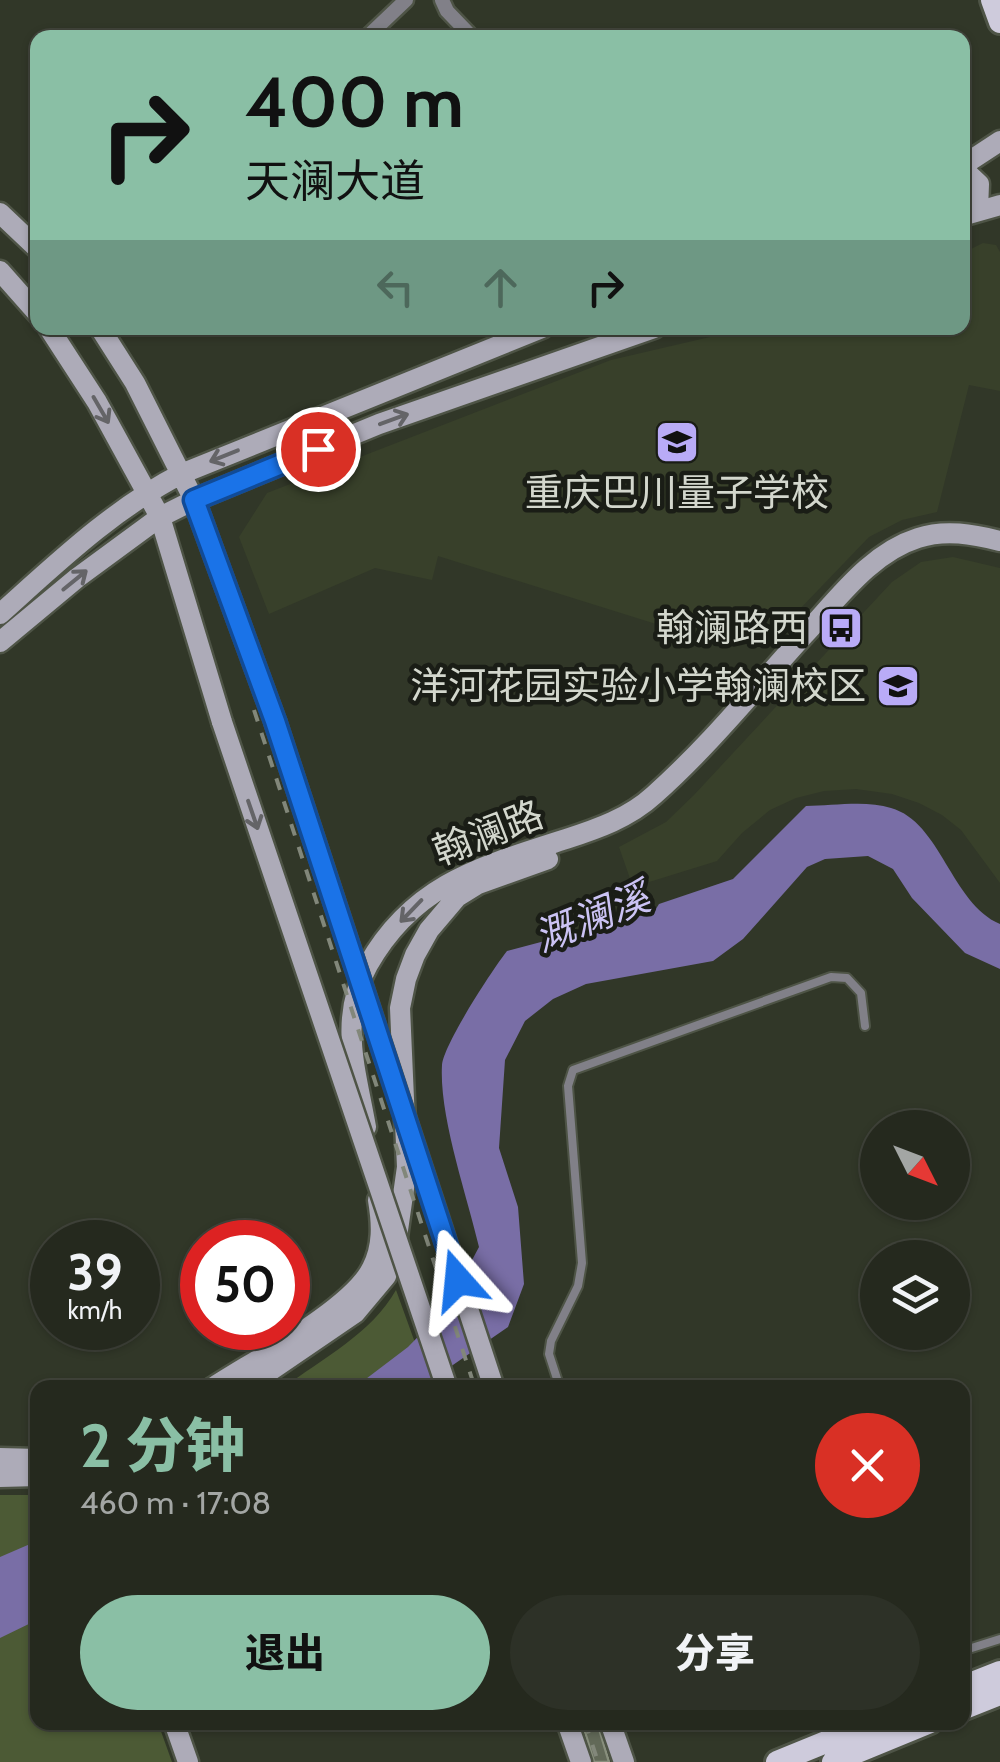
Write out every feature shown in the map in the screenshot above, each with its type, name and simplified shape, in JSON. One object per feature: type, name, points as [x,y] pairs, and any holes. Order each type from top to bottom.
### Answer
[{"type":"main road","points":[[992,0],[1000,22]]},
{"type":"main road","points":[[970,1685],[1000,1672]]},
{"type":"main road","points":[[970,1706],[1000,1694]]},
{"type":"main road","points":[[776,1762],[855,1730]]},
{"type":"main road","points":[[833,1762],[911,1730]]},
{"type":"street","points":[[374,30],[406,0]]},
{"type":"street","points":[[442,0],[466,30]]},
{"type":"street","points":[[970,161],[1000,140]]},
{"type":"street","points":[[970,175],[979,184],[970,213]]},
{"type":"street","points":[[970,213],[1000,205]]},
{"type":"street","points":[[0,213],[30,241]]},
{"type":"street","points":[[0,271],[30,305]]},
{"type":"street","points":[[54,335],[97,402],[160,517],[222,722],[444,1380]]},
{"type":"street","points":[[105,335],[136,382],[194,500],[275,721],[491,1380]]},
{"type":"street","points":[[0,614],[64,556],[147,492],[181,474],[525,335]]},
{"type":"street","points":[[0,642],[76,578],[160,517],[194,500],[380,424],[634,335]]},
{"type":"street","name":"翰澜路","points":[[224,1380],[343,1302],[371,1270],[380,1246],[382,1222],[349,1030],[353,998],[368,965],[407,914],[425,896],[471,870],[596,830],[650,799],[853,582],[894,549],[916,538],[940,533],[1000,541]]},
{"type":"street","name":"翰澜路","points":[[257,1380],[355,1314],[386,1276],[395,1250],[407,1167],[400,1008],[415,955],[442,913],[457,897],[478,884],[601,841],[659,808],[708,761],[862,589],[900,558],[920,548],[940,545],[981,548],[1000,554]]},
{"type":"street","points":[[0,1458],[30,1459]]},
{"type":"street","points":[[0,1477],[30,1476]]},
{"type":"street","points":[[177,1730],[188,1762]]},
{"type":"street","points":[[570,1730],[581,1762]]},
{"type":"street","points":[[613,1730],[624,1762]]},
{"type":"lane","points":[[557,1380],[549,1354],[578,1286],[582,1263],[568,1086],[573,1070],[831,977],[847,978],[862,993],[864,1026]]},
{"type":"lane","points":[[970,1649],[1000,1639]]},
{"type":"shaded area","name":"重庆巴川量子学校","points":[[983,243],[996,245],[1000,252],[1000,391],[969,385],[937,512],[902,520],[869,537],[797,612],[688,634],[438,556],[432,580],[375,568],[269,614],[239,537],[267,493],[611,360],[715,335],[970,335],[970,250]]},
{"type":"shaded area","name":"洋河花园实验小学翰澜校区","points":[[953,557],[1000,568],[1000,883],[961,830],[942,815],[892,794],[856,789],[796,798],[770,810],[717,861],[633,887],[619,847],[666,822],[694,795],[892,582],[921,562]]},
{"type":"shaded area","points":[[871,804],[891,808],[922,829],[969,899],[1000,924],[1000,969],[965,953],[912,898],[893,869],[868,856],[825,859],[807,867],[743,939],[713,961],[586,984],[553,999],[525,1021],[505,1060],[499,1148],[518,1207],[524,1284],[508,1327],[431,1380],[365,1380],[408,1347],[447,1307],[479,1247],[449,1132],[442,1065],[459,1025],[507,951],[654,912],[659,904],[733,879],[806,806]]},
{"type":"shaded area","points":[[396,1290],[428,1380],[295,1380],[360,1332]]},
{"type":"shaded area","points":[[0,1495],[30,1495],[30,1730],[161,1730],[172,1762],[0,1762]]},
{"type":"shaded area","points":[[30,1544],[30,1623],[0,1638],[0,1557]]},
{"type":"building","points":[[584,1730],[599,1730],[609,1762],[594,1762]]},
{"type":"railway","points":[[254,710],[472,1380]]},
{"type":"railway","points":[[588,1730],[598,1762]]},
{"type":"place","name":"重庆巴川量子学校","points":[[677,442]]},
{"type":"place","name":"翰澜路西","points":[[841,628]]},
{"type":"place","name":"洋河花园实验小学翰澜校区","points":[[898,686]]},
{"type":"route","points":[[318,449],[194,500],[275,721],[458,1280]]},
{"type":"water label","name":"溉澜溪","points":[[592,917]]}]
